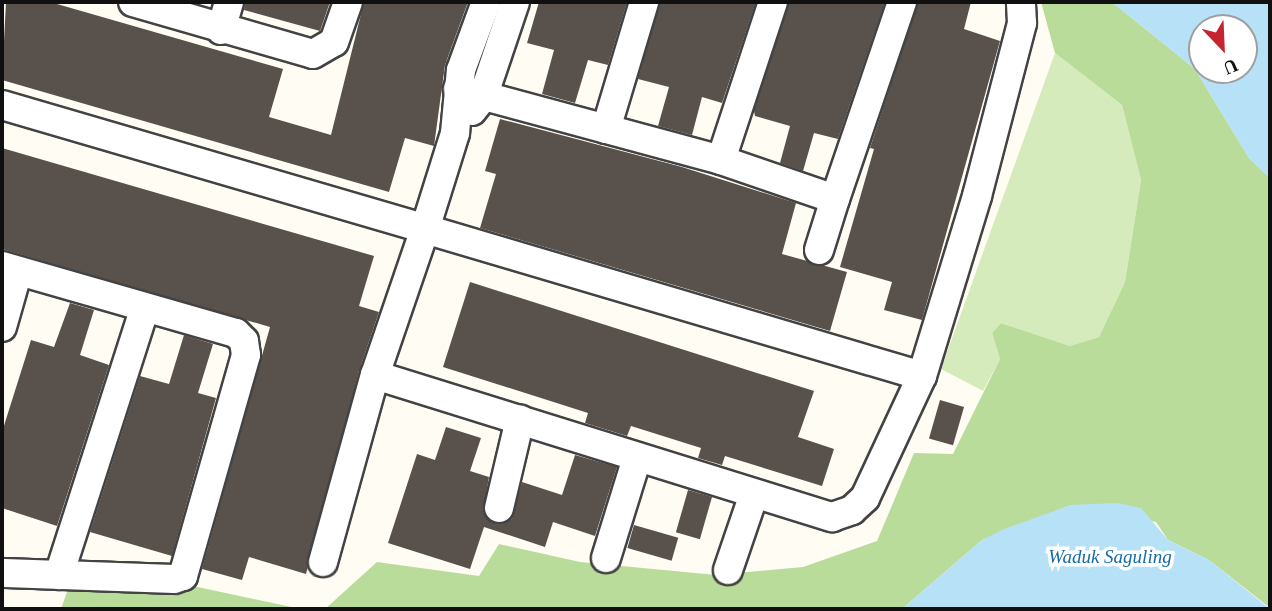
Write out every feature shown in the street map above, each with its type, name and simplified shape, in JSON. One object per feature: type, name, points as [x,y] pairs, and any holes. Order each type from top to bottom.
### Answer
[{"type":"street","points":[[133,2],[220,30],[313,54],[322,52],[334,42],[348,2]]},
{"type":"street","points":[[220,30],[229,2]]},
{"type":"street","points":[[471,93],[485,2]]},
{"type":"street","points":[[323,562],[375,374],[455,133],[471,93],[515,2]]},
{"type":"street","points":[[606,129],[644,2]]},
{"type":"street","points":[[721,160],[774,2]]},
{"type":"street","points":[[819,250],[902,2]]},
{"type":"street","points":[[375,374],[832,517],[859,506],[922,376],[977,196],[1021,23],[1021,2]]},
{"type":"street","points":[[471,93],[721,160],[835,199]]},
{"type":"street","points":[[2,105],[922,376]]},
{"type":"street","points":[[2,327],[10,269],[236,333],[246,347],[188,566],[174,579],[2,573]]},
{"type":"street","points":[[60,575],[145,307]]},
{"type":"street","points":[[499,508],[520,419]]},
{"type":"street","points":[[606,558],[637,458]]},
{"type":"street","points":[[728,570],[754,494]]},
{"type":"green space","points":[[1041,2],[1112,2],[1188,63],[1188,84],[1204,84],[1249,158],[1270,178],[1270,608],[1209,560],[1168,540],[1156,522],[1071,505],[982,540],[902,609],[325,609],[377,562],[479,576],[499,544],[580,562],[716,575],[803,567],[877,541],[914,453],[953,454],[1000,359],[992,333],[1001,323],[1070,346],[1099,337],[1125,282],[1141,180],[1122,105],[1055,53]]},
{"type":"green space","points":[[1055,53],[1122,105],[1141,180],[1125,282],[1099,337],[1070,346],[1001,323],[992,333],[1000,359],[983,391],[941,369]]},
{"type":"green space","points":[[75,569],[152,590],[193,586],[301,609],[61,609]]},
{"type":"water","points":[[1112,2],[1270,2],[1270,178],[1249,158],[1204,84],[1258,84],[1258,14],[1188,14],[1188,63]]},
{"type":"water","name":"Waduk Saguling","points":[[1117,503],[1141,508],[1168,540],[1209,560],[1270,609],[902,609],[982,540],[1004,529],[1071,505]]},
{"type":"building","points":[[6,2],[50,2],[283,69],[269,117],[331,135],[364,2],[468,2],[445,65],[434,146],[405,138],[389,192],[2,80]]},
{"type":"building","points":[[245,2],[330,2],[320,31],[244,10]]},
{"type":"building","points":[[539,2],[627,2],[608,65],[588,60],[575,103],[542,94],[554,50],[527,43]]},
{"type":"building","points":[[660,2],[756,2],[722,103],[702,97],[692,135],[658,126],[669,87],[638,79]]},
{"type":"building","points":[[789,2],[885,2],[838,139],[814,133],[803,171],[780,163],[790,126],[755,116],[754,111]]},
{"type":"building","points":[[918,2],[971,2],[964,29],[1000,41],[922,320],[884,310],[892,282],[840,267],[874,149],[870,148]]},
{"type":"building","points":[[500,119],[682,167],[796,203],[782,254],[847,272],[830,331],[480,228],[496,174],[485,171]]},
{"type":"building","points":[[2,148],[374,256],[359,306],[379,312],[359,371],[306,574],[249,557],[242,580],[202,569],[270,327],[2,249]]},
{"type":"building","points":[[470,282],[814,391],[798,437],[834,449],[822,486],[725,456],[722,465],[698,458],[701,448],[631,426],[627,436],[585,423],[588,413],[443,367]]},
{"type":"building","points":[[70,303],[94,310],[80,355],[109,365],[57,526],[2,508],[2,432],[31,340],[54,347]]},
{"type":"building","points":[[184,335],[213,344],[198,393],[216,398],[172,556],[90,532],[140,376],[169,384]]},
{"type":"building","points":[[940,400],[964,407],[953,445],[929,438]]},
{"type":"building","points":[[446,427],[481,438],[470,471],[489,477],[483,512],[496,524],[512,519],[522,482],[562,495],[575,455],[617,467],[595,536],[553,522],[545,547],[484,527],[470,569],[388,543],[417,454],[435,460]]},
{"type":"building","points":[[688,490],[712,497],[700,539],[676,532]]},
{"type":"building","points":[[634,525],[678,538],[672,561],[627,548]]}]
